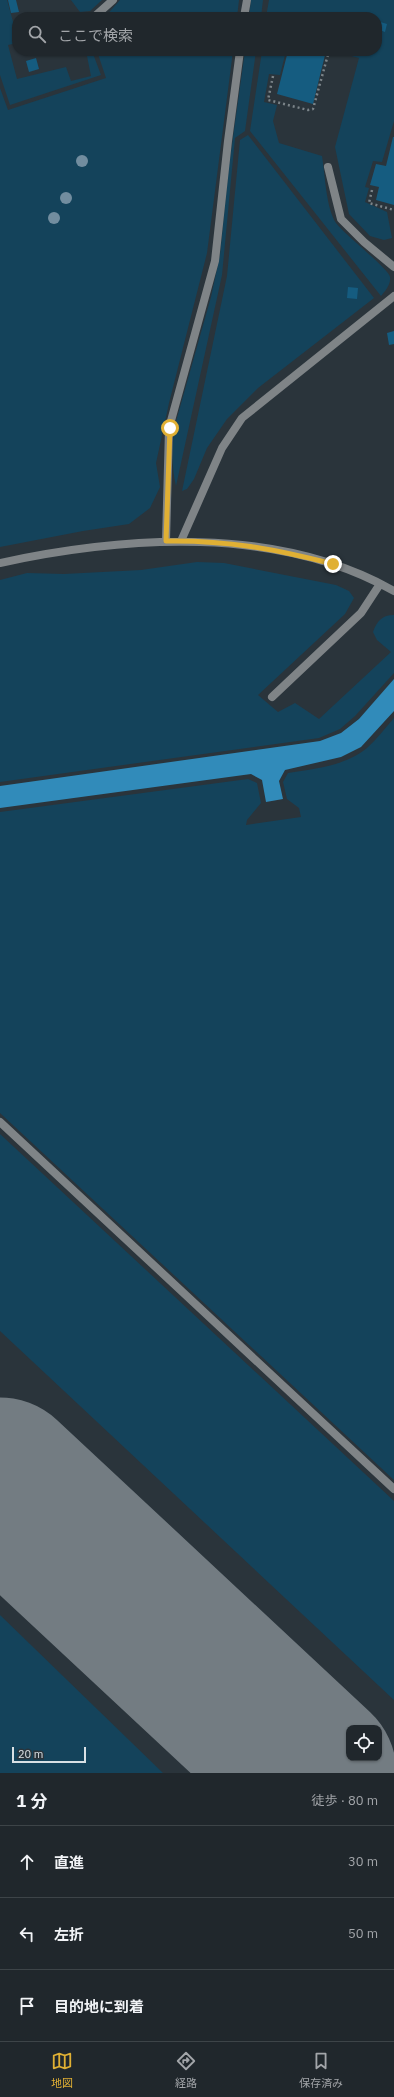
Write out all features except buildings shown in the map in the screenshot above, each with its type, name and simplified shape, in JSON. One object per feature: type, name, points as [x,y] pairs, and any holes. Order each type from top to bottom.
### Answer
[{"type":"lane","points":[[100,12],[113,0]]},
{"type":"lane","points":[[245,12],[247,0]]},
{"type":"lane","points":[[166,541],[170,428],[215,261],[228,141],[239,56]]},
{"type":"lane","points":[[328,166],[341,219],[364,242],[394,266]]},
{"type":"lane","points":[[181,541],[222,448],[242,418],[394,296]]},
{"type":"lane","points":[[0,563],[50,552],[166,541],[223,542],[279,550],[333,564],[394,591]]},
{"type":"lane","points":[[272,697],[361,613],[380,584]]},
{"type":"lane","points":[[0,1122],[394,1489]]},
{"type":"path","points":[[273,76],[268,100],[308,110],[313,109],[329,56]]},
{"type":"path","points":[[372,190],[369,202],[394,210]]},
{"type":"shaded area","points":[[0,0],[7,0],[12,18],[12,44],[8,45],[17,79],[66,67],[71,81],[91,76],[87,56],[94,56],[101,75],[10,105],[0,75]]},
{"type":"shaded area","points":[[71,0],[102,0],[90,11],[80,12]]},
{"type":"shaded area","points":[[120,0],[239,0],[238,12],[109,12]]},
{"type":"shaded area","points":[[251,0],[263,0],[262,12],[250,12]]},
{"type":"shaded area","points":[[269,0],[394,0],[394,121],[382,162],[373,161],[365,187],[369,188],[365,202],[387,212],[392,238],[384,240],[370,236],[349,214],[335,147],[359,58],[351,56],[382,56],[382,12],[267,12]]},
{"type":"shaded area","points":[[99,56],[232,56],[207,253],[169,403],[156,463],[160,487],[150,508],[129,524],[0,547],[0,88],[8,110],[106,78]]},
{"type":"shaded area","points":[[244,56],[255,56],[245,131],[235,138],[222,275],[176,486],[172,455],[175,425],[211,297],[220,255],[229,166]]},
{"type":"shaded area","points":[[261,56],[285,56],[280,75],[269,74],[264,102],[277,105],[273,121],[279,143],[322,156],[326,191],[330,209],[336,223],[388,273],[390,277],[389,285],[381,296],[250,131]]},
{"type":"shaded area","points":[[248,135],[374,298],[258,388],[227,419],[207,448],[194,479],[187,489],[182,491],[227,276],[240,140]]},
{"type":"shaded area","points":[[197,562],[224,563],[336,585],[349,591],[354,598],[345,614],[258,695],[278,712],[295,703],[319,719],[391,652],[377,640],[373,632],[380,619],[390,615],[394,615],[394,673],[355,716],[340,729],[319,738],[0,782],[0,580],[27,573],[64,574],[141,570]]},
{"type":"shaded area","points":[[394,718],[394,1480],[0,1113],[0,812],[248,779],[257,783],[261,803],[247,820],[246,825],[301,817],[299,808],[287,799],[283,782],[288,773],[329,766],[349,759],[367,748]]},
{"type":"shaded area","points":[[0,1134],[394,1501],[394,1700],[0,1331]]},
{"type":"shaded area","points":[[0,1615],[163,1773],[0,1773]]},
{"type":"water","points":[[394,679],[394,711],[361,747],[341,757],[285,770],[279,781],[283,799],[266,802],[262,780],[251,774],[0,808],[0,786],[320,741],[341,733],[359,719]]},
{"type":"runway","points":[[0,1481],[313,1773]]},
{"type":"route","points":[[170,428],[166,541],[223,542],[279,550],[333,564]]}]
